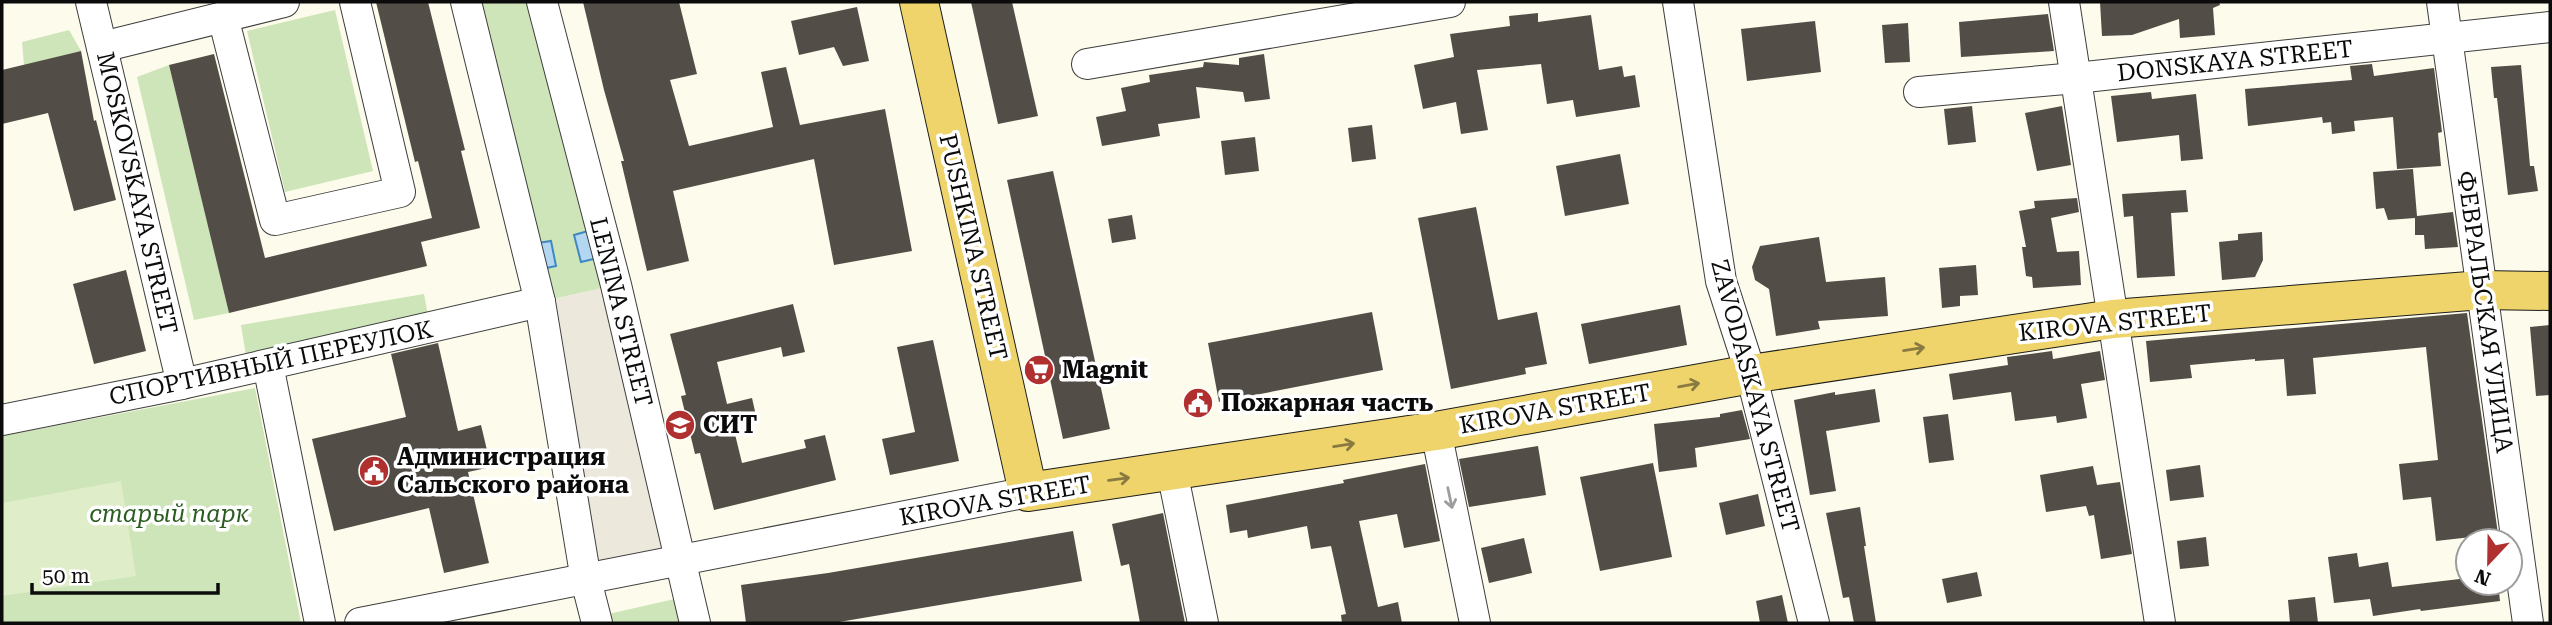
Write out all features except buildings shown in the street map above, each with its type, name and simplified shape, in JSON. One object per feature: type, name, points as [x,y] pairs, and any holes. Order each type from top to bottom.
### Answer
[{"type":"main road","name":"PUSHKINA STREET","points":[[919,2],[1028,492]]},
{"type":"main road","name":"KIROVA STREET","points":[[1028,492],[1436,431],[1751,374],[2113,319],[2482,290],[2550,291]]},
{"type":"street","name":"MOSKOVSKAYA STREET","points":[[91,2],[182,384]]},
{"type":"street","points":[[102,47],[285,2]]},
{"type":"street","points":[[223,17],[275,220],[400,192],[355,2]]},
{"type":"street","points":[[466,2],[540,302],[586,580],[597,623]]},
{"type":"street","name":"LENINA STREET","points":[[542,2],[616,285],[695,623]]},
{"type":"street","points":[[1087,64],[1450,2]]},
{"type":"street","name":"ZAVODASKAYA STREET","points":[[1678,2],[1721,281],[1751,374],[1814,623]]},
{"type":"street","points":[[2064,2],[2160,623]]},
{"type":"street","name":"ФЕВРАЛЬСКАЯ УЛИЦА","points":[[2442,2],[2528,623]]},
{"type":"street","name":"DONSKAYA STREET","points":[[1919,92],[2076,78],[2550,27]]},
{"type":"street","name":"СПОРТИВНЫЙ ПЕРЕУЛОК","points":[[2,420],[182,384],[540,302]]},
{"type":"street","points":[[268,365],[320,623]]},
{"type":"street","points":[[1436,431],[1475,623]]},
{"type":"street","points":[[1172,471],[1203,623]]},
{"type":"street","name":"KIROVA STREET","points":[[361,623],[1028,492]]},
{"type":"green space","points":[[476,2],[538,2],[616,285],[540,302]]},
{"type":"green space","points":[[335,10],[373,171],[285,192],[247,31]]},
{"type":"green space","points":[[69,30],[81,51],[24,65],[22,42]]},
{"type":"green space","points":[[169,65],[229,313],[194,320],[137,77]]},
{"type":"green space","points":[[424,294],[430,326],[246,356],[241,325]]},
{"type":"green space","name":"старый парк","points":[[255,388],[301,623],[2,623],[2,436]]},
{"type":"green space","points":[[121,481],[136,576],[2,596],[2,503]]},
{"type":"green space","points":[[679,598],[685,623],[606,623],[604,615]]},
{"type":"shaded area","points":[[616,285],[680,562],[586,580],[540,302]]},
{"type":"water","points":[[595,229],[602,257],[581,262],[574,235]]},
{"type":"water","points":[[551,241],[556,266],[537,270],[531,244]]},
{"type":"place","name":"Magnit","points":[[1039,370]]},
{"type":"place","name":"Пожарная часть","points":[[1198,403]]},
{"type":"place","name":"СИТ","points":[[680,425]]},
{"type":"place","name":"Администрация Сальского района","points":[[374,471]]}]
